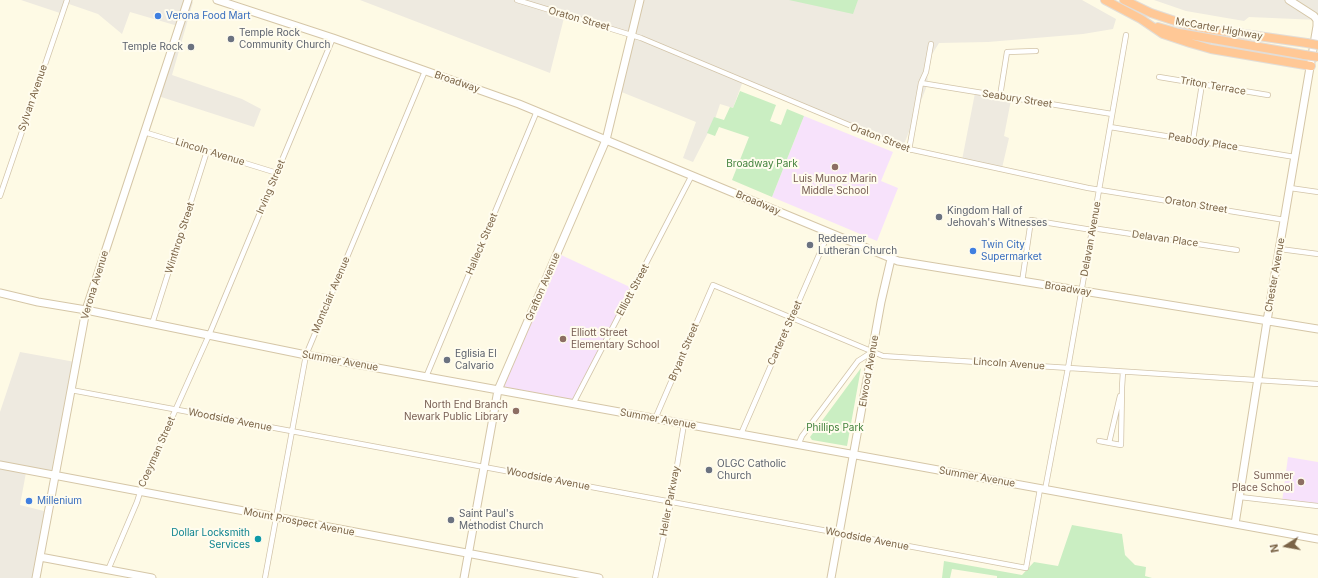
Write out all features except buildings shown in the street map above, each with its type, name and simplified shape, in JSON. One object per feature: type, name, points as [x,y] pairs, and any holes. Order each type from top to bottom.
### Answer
[{"type":"highway","points":[[1105,0],[1141,19],[1163,34],[1190,43],[1211,49],[1314,67]]},
{"type":"highway","name":"McCarter Highway","points":[[1124,0],[1138,8],[1166,19],[1210,29],[1318,45]]},
{"type":"highway","name":"McCarter Highway","points":[[1141,19],[1179,33],[1318,57]]},
{"type":"street","name":"Sylvan Avenue","points":[[0,196],[67,0]]},
{"type":"street","name":"Verona Avenue","points":[[36,578],[86,310],[188,0]]},
{"type":"street","name":"Broadway","points":[[217,0],[425,70],[537,111],[891,259],[905,263],[1318,329]]},
{"type":"street","name":"Oraton Street","points":[[517,0],[632,35],[909,150],[1099,190],[1285,220]]},
{"type":"street","name":"Grafton Avenue","points":[[464,578],[498,390],[606,140],[640,0]]},
{"type":"street","points":[[1289,0],[1314,16],[1317,20],[1317,26]]},
{"type":"street","name":"Chester Avenue","points":[[1235,524],[1295,157],[1314,67],[1317,26]]},
{"type":"street","name":"Delavan Avenue","points":[[1026,568],[1068,368],[1126,35]]},
{"type":"street","name":"Irving Street","points":[[209,335],[332,38]]},
{"type":"street","points":[[909,150],[921,84],[926,72],[931,44]]},
{"type":"street","points":[[1000,96],[1007,52],[1036,51]]},
{"type":"street","name":"Montclair Avenue","points":[[265,578],[306,355],[425,70]]},
{"type":"street","name":"Triton Terrace","points":[[1159,77],[1268,95]]},
{"type":"street","name":"Seabury Street","points":[[921,84],[1112,114]]},
{"type":"street","points":[[1193,140],[1202,84]]},
{"type":"street","name":"Halleck Street","points":[[426,377],[537,111]]},
{"type":"street","name":"Peabody Place","points":[[1110,127],[1295,157]]},
{"type":"street","name":"Lincoln Avenue","points":[[144,132],[277,173]]},
{"type":"street","name":"Winthrop Street","points":[[152,324],[207,151]]},
{"type":"street","name":"Elliott Street","points":[[573,404],[692,175]]},
{"type":"street","points":[[1290,188],[1318,192]]},
{"type":"street","name":"Delavan Place","points":[[1022,282],[1031,220],[1237,250]]},
{"type":"street","name":"Carteret Street","points":[[740,434],[829,232]]},
{"type":"street","points":[[1280,249],[1318,254]]},
{"type":"street","name":"Elwood Avenue","points":[[831,578],[872,352],[891,259]]},
{"type":"street","name":"Lincoln Avenue","points":[[713,285],[872,352],[887,356],[1318,384]]},
{"type":"street","name":"Bryant Street","points":[[655,419],[713,285]]},
{"type":"street","name":"Summer Avenue","points":[[0,293],[38,302],[86,310],[306,355],[1318,539]]},
{"type":"street","name":"Coeyman Street","points":[[108,570],[137,502],[144,480],[209,335]]},
{"type":"street","points":[[798,445],[800,438],[858,361],[872,352]]},
{"type":"street","points":[[1099,441],[1121,445],[1123,372]]},
{"type":"street","points":[[1109,443],[1122,386]]},
{"type":"street","name":"Woodside Avenue","points":[[71,390],[1026,568]]},
{"type":"street","name":"Heller Parkway","points":[[655,578],[671,502],[684,424]]},
{"type":"street","name":"Mount Prospect Avenue","points":[[0,465],[599,578]]},
{"type":"street","points":[[1240,497],[1318,506]]},
{"type":"street","points":[[40,557],[152,578]]},
{"type":"shaded area","points":[[21,0],[186,0],[193,2],[172,75],[242,99],[261,109],[254,127],[155,95],[178,26],[130,12],[122,34],[98,14],[66,3],[63,14]]},
{"type":"shaded area","points":[[360,0],[1082,0],[1116,19],[1113,29],[1083,34],[988,42],[939,43],[926,64],[928,83],[903,147],[743,81],[733,108],[720,104],[715,119],[693,162],[683,158],[696,122],[619,91],[632,34],[565,14],[550,73]]},
{"type":"shaded area","points":[[1154,0],[1318,0],[1318,20],[1249,17],[1244,21],[1186,11]]},
{"type":"shaded area","points":[[975,93],[1011,100],[1004,136],[1009,138],[1002,168],[962,160]]},
{"type":"shaded area","name":"Luis Munoz Marin Middle School","points":[[804,116],[893,152],[881,181],[898,188],[877,241],[772,197]]},
{"type":"shaded area","name":"Elliott Street Elementary School","points":[[559,254],[632,288],[571,404],[500,390]]},
{"type":"shaded area","points":[[20,352],[75,362],[56,472],[27,467],[20,505],[48,512],[36,578],[0,578],[0,412]]},
{"type":"shaded area","name":"Summer Place School","points":[[1288,457],[1318,462],[1318,505],[1282,502]]},
{"type":"green space","points":[[789,0],[858,0],[853,14]]},
{"type":"green space","name":"Broadway Park","points":[[740,91],[776,105],[770,121],[781,125],[787,109],[804,116],[772,197],[732,180],[749,137],[719,127],[715,136],[707,133],[714,117],[724,120],[730,107],[733,108]]},
{"type":"green space","name":"Phillips Park","points":[[861,368],[847,446],[812,440],[810,437]]},
{"type":"green space","points":[[1072,525],[1122,534],[1125,555],[1135,565],[1146,567],[1145,576],[1152,578],[997,578],[997,576],[952,569],[950,578],[942,578],[944,561],[1022,575],[1034,562],[1058,566]]},
{"type":"place","name":"Verona Food Mart","points":[[158,16]]},
{"type":"place","name":"Temple Rock Community Church","points":[[231,39]]},
{"type":"place","name":"Temple Rock","points":[[191,47]]},
{"type":"place","name":"Luis Munoz Marin Middle School","points":[[835,167]]},
{"type":"place","name":"Kingdom Hall of Jehovah's Witnesses","points":[[939,217]]},
{"type":"place","name":"Redeemer Lutheran Church","points":[[810,245]]},
{"type":"place","name":"Twin City Supermarket","points":[[973,251]]},
{"type":"place","name":"Elliott Street Elementary School","points":[[563,339]]},
{"type":"place","name":"Eglisia El Calvario","points":[[447,360]]},
{"type":"place","name":"North End Branch Newark Public Library","points":[[516,411]]},
{"type":"place","name":"OLGC Catholic Church","points":[[709,470]]},
{"type":"place","name":"Summer Place School","points":[[1301,482]]},
{"type":"place","name":"Millenium","points":[[29,501]]},
{"type":"place","name":"Saint Paul's Methodist Church","points":[[451,520]]},
{"type":"place","name":"Dollar Locksmith Services","points":[[258,539]]}]
